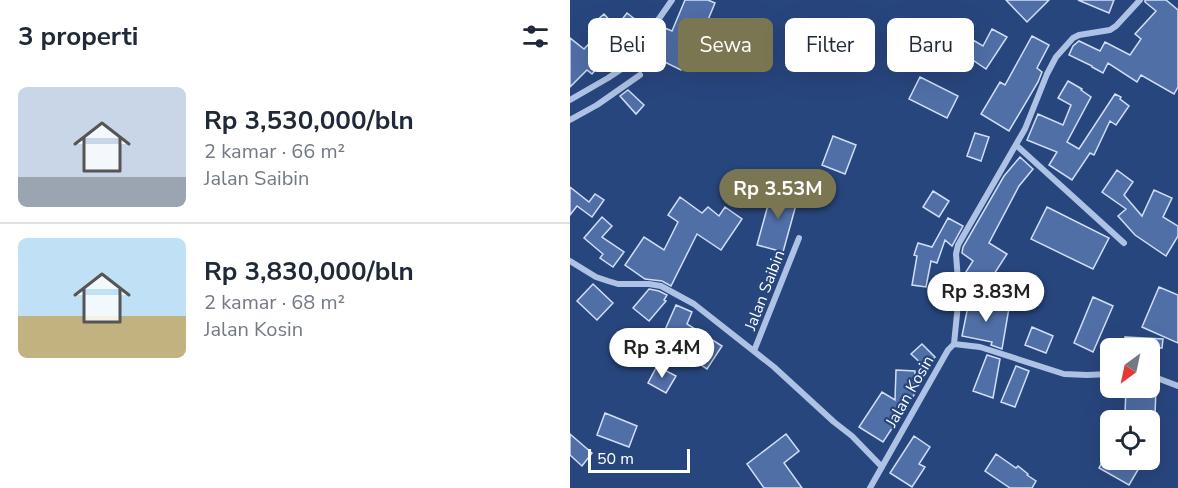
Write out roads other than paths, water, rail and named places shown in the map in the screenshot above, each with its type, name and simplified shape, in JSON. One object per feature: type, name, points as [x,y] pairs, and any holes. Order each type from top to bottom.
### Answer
[{"type":"street","points":[[570,100],[626,66],[672,0]]},
{"type":"street","points":[[954,344],[958,294],[956,254],[958,245],[1025,129],[1056,57],[1079,34],[1110,30],[1116,26],[1140,0]]},
{"type":"street","points":[[570,120],[597,105],[640,75]]},
{"type":"street","points":[[1016,145],[1124,243]]},
{"type":"street","name":"Jalan Saibin","points":[[754,351],[799,238]]},
{"type":"street","points":[[570,261],[596,277],[628,285],[661,286],[694,304],[774,367],[852,436],[882,467]]},
{"type":"street","name":"Jalan Kosin","points":[[870,488],[948,350],[954,344],[980,346],[1064,374],[1100,374]]},
{"type":"street","points":[[1160,379],[1178,386]]}]
